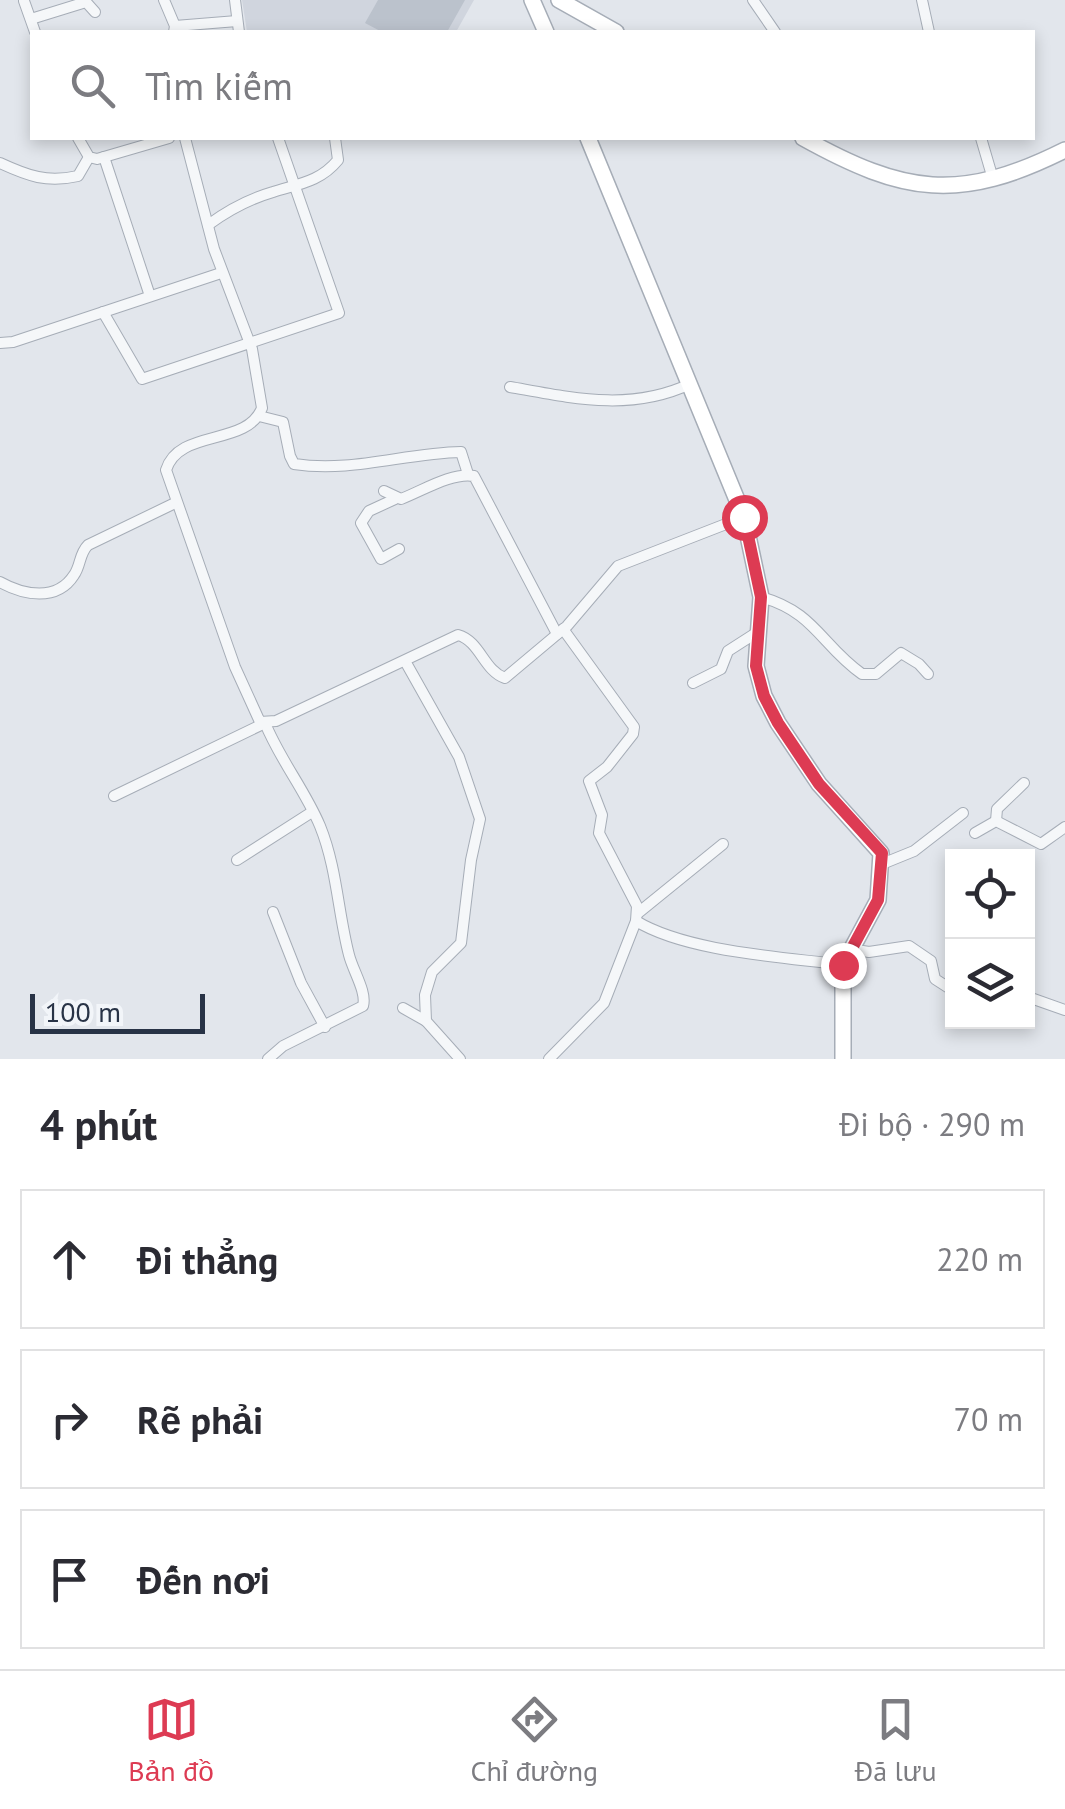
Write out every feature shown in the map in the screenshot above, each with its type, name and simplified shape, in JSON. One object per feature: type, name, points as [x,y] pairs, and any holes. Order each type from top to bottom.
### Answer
[{"type":"main road","points":[[532,0],[545,30]]},
{"type":"main road","points":[[558,0],[612,30]]},
{"type":"main road","points":[[589,140],[744,517],[761,597],[756,633],[758,677],[778,723],[819,784],[882,853],[878,900],[843,965],[844,1059]]},
{"type":"main road","points":[[824,144],[869,170],[924,186],[970,185],[1065,150]]},
{"type":"street","points":[[164,0],[174,29],[238,27],[235,0]]},
{"type":"street","points":[[753,0],[773,30]]},
{"type":"street","points":[[922,0],[928,30]]},
{"type":"street","points":[[24,1],[34,30]]},
{"type":"street","points":[[30,20],[86,2],[96,12]]},
{"type":"street","points":[[79,140],[88,157]]},
{"type":"street","points":[[88,157],[104,157],[161,140]]},
{"type":"street","points":[[186,140],[221,272],[260,379],[262,408],[250,424],[178,450],[166,470],[256,719],[265,723],[312,812],[331,862],[344,938],[365,996],[363,1006],[283,1046],[268,1059]]},
{"type":"street","points":[[103,312],[142,379],[339,313],[279,140]]},
{"type":"street","points":[[208,225],[227,211],[311,181],[338,160],[335,140]]},
{"type":"street","points":[[982,140],[993,179]]},
{"type":"street","points":[[0,163],[31,178],[55,181],[78,176],[88,157]]},
{"type":"street","points":[[104,157],[150,296]]},
{"type":"street","points":[[0,343],[13,342],[221,272]]},
{"type":"street","points":[[510,387],[599,403],[647,398],[690,384]]},
{"type":"street","points":[[259,416],[283,422],[294,464],[317,468],[346,466],[460,452],[468,474],[476,480],[560,632],[634,727],[633,734],[607,767],[589,780],[602,815],[599,833],[637,917],[691,940],[843,965]]},
{"type":"street","points":[[384,491],[401,500],[468,474]]},
{"type":"street","points":[[395,499],[369,511],[361,523],[381,559],[398,549]]},
{"type":"street","points":[[0,582],[28,594],[56,590],[71,580],[82,551],[88,546],[175,503]]},
{"type":"street","points":[[114,796],[462,635],[496,675],[504,678],[560,632],[607,577],[626,561],[744,517]]},
{"type":"street","points":[[761,597],[784,604],[812,622],[862,674],[876,674],[901,652],[928,674]]},
{"type":"street","points":[[693,683],[720,669],[728,651],[756,633]]},
{"type":"street","points":[[405,661],[459,758],[480,819],[470,860],[464,935],[458,949],[432,972],[425,996],[426,1021]]},
{"type":"street","points":[[996,821],[996,808],[1024,784]]},
{"type":"street","points":[[237,860],[312,812]]},
{"type":"street","points":[[882,864],[914,851],[963,813]]},
{"type":"street","points":[[996,821],[1040,844],[1065,827]]},
{"type":"street","points":[[975,833],[996,821]]},
{"type":"street","points":[[548,1059],[604,1003],[637,917],[723,844]]},
{"type":"street","points":[[273,912],[301,983],[326,1027]]},
{"type":"street","points":[[850,949],[869,952],[909,946],[930,961],[935,980],[945,986]]},
{"type":"street","points":[[1035,999],[1065,1010]]},
{"type":"street","points":[[404,1008],[426,1021],[460,1059]]},
{"type":"shaded area","points":[[242,0],[474,0],[457,30],[247,30]]},
{"type":"building","points":[[378,0],[465,0],[448,30],[378,30],[365,23]]},
{"type":"route","points":[[744,517],[761,597],[756,666],[764,696],[819,784],[882,853],[878,900],[843,965]]}]
